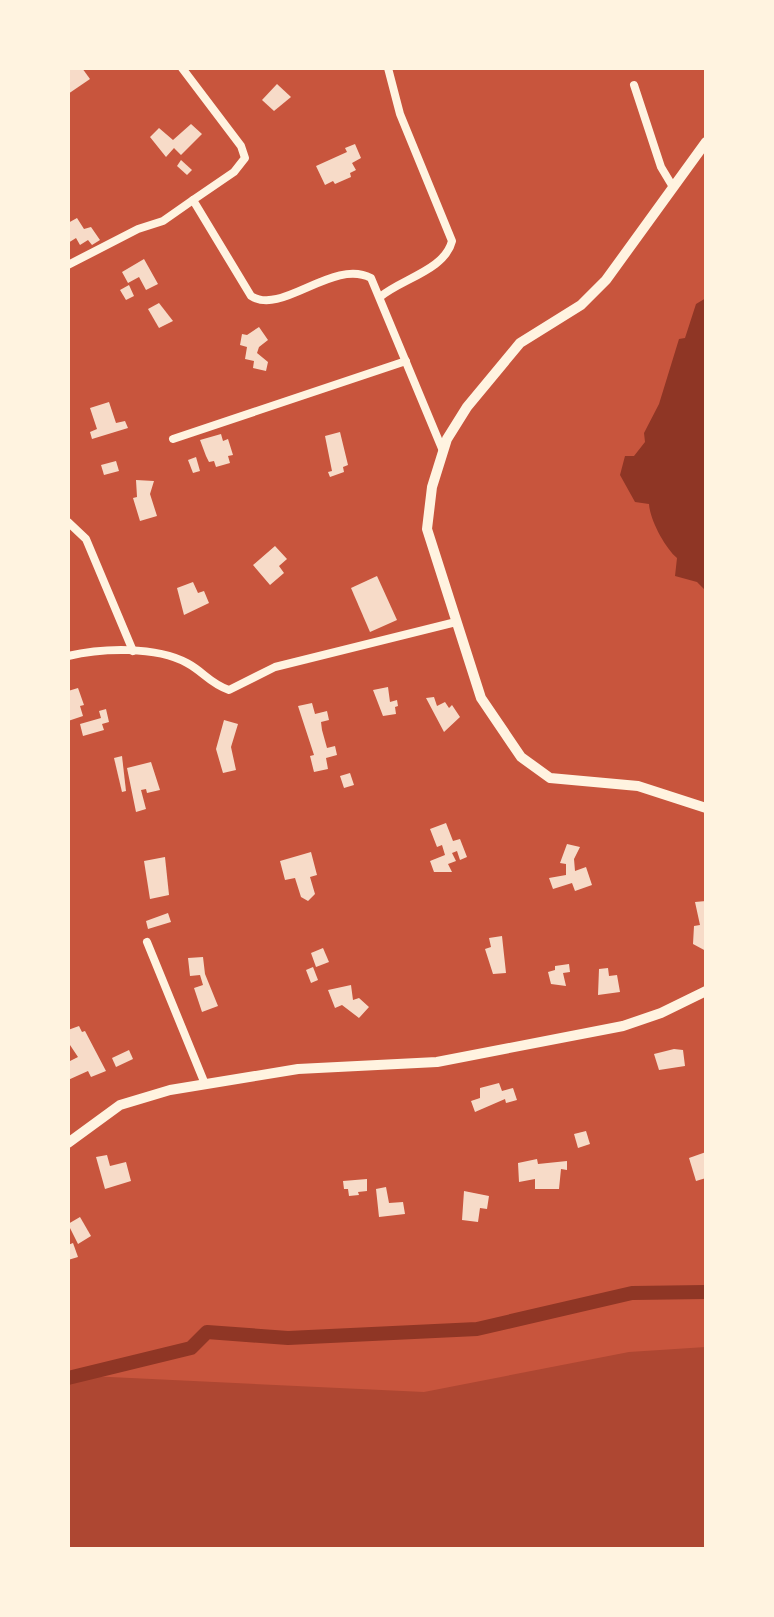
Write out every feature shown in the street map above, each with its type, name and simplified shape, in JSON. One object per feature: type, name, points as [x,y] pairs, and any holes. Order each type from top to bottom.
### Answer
[{"type":"street","points":[[68,265],[138,229],[163,221],[234,172],[245,158],[241,146],[182,68]]},
{"type":"street","points":[[380,297],[396,284],[441,261],[449,254],[452,241],[400,114],[388,68]]},
{"type":"street","points":[[634,85],[661,167],[673,187]]},
{"type":"street","points":[[706,142],[606,280],[581,305],[520,343],[467,407],[443,451],[432,487],[427,529],[481,698],[521,757],[550,778],[638,786],[706,808]]},
{"type":"street","points":[[193,200],[251,296],[258,301],[352,271],[371,278],[443,451]]},
{"type":"street","points":[[173,439],[406,361]]},
{"type":"street","points":[[68,522],[86,539],[133,651]]},
{"type":"street","points":[[68,656],[133,651],[173,655],[192,665],[210,684],[229,690],[275,667],[456,622]]},
{"type":"street","points":[[147,942],[205,1084]]},
{"type":"street","points":[[69,1139],[120,1105],[205,1084],[298,1069],[437,1062],[623,1026],[661,1013],[706,991]]},
{"type":"shaded area","points":[[706,298],[706,591],[697,582],[675,576],[677,558],[659,533],[649,504],[635,502],[620,475],[625,456],[634,456],[645,442],[644,433],[659,404],[679,339],[685,338],[696,304]]},
{"type":"shaded area","points":[[706,1347],[706,1549],[68,1549],[68,1375],[424,1392],[629,1352]]},
{"type":"building","points":[[68,68],[82,68],[90,79],[68,94]]},
{"type":"building","points":[[277,84],[291,97],[274,111],[262,100]]},
{"type":"building","points":[[191,124],[202,134],[181,155],[174,148],[166,157],[150,137],[159,128],[173,140]]},
{"type":"building","points":[[355,144],[361,158],[352,163],[356,170],[350,173],[351,177],[325,185],[316,166],[347,152],[345,148]]},
{"type":"building","points":[[181,160],[192,170],[187,175],[177,166]]},
{"type":"building","points":[[77,218],[84,229],[91,227],[100,240],[92,245],[88,240],[80,245],[76,238],[68,243],[68,223]]},
{"type":"building","points":[[144,259],[158,284],[146,290],[139,277],[128,283],[122,272]]},
{"type":"building","points":[[129,285],[134,296],[126,300],[120,290]]},
{"type":"building","points":[[159,303],[173,321],[159,328],[148,309]]},
{"type":"building","points":[[259,327],[268,340],[257,353],[268,362],[266,371],[253,368],[254,361],[245,359],[247,347],[240,345],[242,334],[247,335]]},
{"type":"building","points":[[109,402],[116,423],[125,421],[128,428],[92,439],[90,432],[97,429],[90,408]]},
{"type":"building","points":[[340,432],[348,465],[343,467],[344,472],[330,477],[328,472],[332,471],[325,436]]},
{"type":"building","points":[[221,434],[223,441],[228,439],[233,455],[228,456],[230,463],[216,467],[214,461],[209,462],[200,440]]},
{"type":"building","points":[[196,457],[200,471],[193,473],[188,460]]},
{"type":"building","points":[[116,461],[119,471],[104,475],[101,465]]},
{"type":"building","points":[[136,480],[154,481],[150,494],[157,516],[140,521],[133,498],[137,497]]},
{"type":"building","points":[[275,546],[287,559],[279,566],[284,573],[270,585],[253,565]]},
{"type":"building","points":[[377,576],[397,620],[370,632],[351,588]]},
{"type":"building","points":[[193,582],[198,593],[204,591],[209,603],[184,615],[177,588]]},
{"type":"building","points":[[388,687],[390,702],[397,700],[398,706],[395,707],[396,714],[383,716],[373,690]]},
{"type":"building","points":[[78,688],[84,705],[80,706],[83,716],[68,721],[68,691]]},
{"type":"building","points":[[434,697],[437,706],[445,702],[449,708],[452,705],[460,717],[444,732],[426,698]]},
{"type":"building","points":[[312,703],[315,714],[327,711],[329,720],[321,722],[322,730],[327,748],[335,746],[337,755],[326,758],[328,769],[314,772],[310,756],[314,755],[298,706]]},
{"type":"building","points":[[106,709],[109,722],[102,724],[104,730],[83,736],[80,724],[101,718],[99,711]]},
{"type":"building","points":[[224,720],[238,724],[231,747],[236,770],[223,773],[216,749]]},
{"type":"building","points":[[122,756],[126,791],[122,792],[114,758]]},
{"type":"building","points":[[151,762],[160,790],[147,793],[146,789],[141,790],[146,809],[136,812],[127,768]]},
{"type":"building","points":[[350,773],[354,785],[344,788],[340,776]]},
{"type":"building","points":[[446,823],[453,841],[460,839],[467,857],[460,860],[457,851],[452,853],[456,861],[448,864],[452,872],[434,872],[430,861],[445,855],[442,845],[437,847],[430,829]]},
{"type":"building","points":[[567,844],[580,847],[574,859],[575,871],[586,867],[592,885],[575,891],[572,883],[553,889],[549,878],[566,875],[566,864],[560,863]]},
{"type":"building","points":[[311,852],[317,875],[310,877],[315,894],[308,901],[301,897],[295,878],[285,880],[280,861]]},
{"type":"building","points":[[165,857],[169,895],[150,899],[144,861]]},
{"type":"building","points":[[706,901],[706,951],[693,944],[694,926],[700,925],[695,902]]},
{"type":"building","points":[[168,913],[171,922],[148,929],[146,921]]},
{"type":"building","points":[[502,936],[506,973],[493,974],[485,949],[491,947],[489,938]]},
{"type":"building","points":[[323,948],[329,962],[316,967],[311,953]]},
{"type":"building","points":[[203,957],[205,974],[218,1006],[202,1012],[194,988],[203,985],[200,975],[190,976],[188,958]]},
{"type":"building","points":[[569,964],[570,972],[563,973],[566,986],[551,984],[548,972],[555,970],[555,966]]},
{"type":"building","points":[[313,967],[318,980],[311,983],[306,970]]},
{"type":"building","points":[[608,968],[609,976],[617,975],[620,992],[598,995],[599,969]]},
{"type":"building","points":[[351,985],[353,1000],[359,998],[369,1007],[359,1018],[342,1005],[335,1008],[328,990]]},
{"type":"building","points":[[79,1026],[82,1032],[85,1031],[106,1071],[91,1077],[88,1071],[68,1080],[68,1062],[78,1057],[68,1042],[68,1030]]},
{"type":"building","points":[[129,1050],[133,1059],[116,1067],[112,1058]]},
{"type":"building","points":[[683,1050],[685,1066],[659,1070],[654,1054]]},
{"type":"building","points":[[499,1083],[502,1091],[513,1088],[517,1100],[506,1103],[505,1099],[475,1112],[471,1101],[480,1098],[480,1088]]},
{"type":"building","points":[[586,1131],[590,1144],[578,1148],[574,1134]]},
{"type":"building","points":[[706,1152],[706,1178],[696,1181],[689,1158]]},
{"type":"building","points":[[107,1155],[110,1166],[126,1162],[131,1181],[105,1189],[96,1157]]},
{"type":"building","points":[[537,1159],[538,1164],[567,1161],[567,1170],[561,1169],[559,1189],[535,1189],[535,1179],[519,1182],[518,1163]]},
{"type":"building","points":[[367,1179],[367,1191],[358,1192],[359,1195],[349,1196],[348,1189],[344,1189],[343,1181]]},
{"type":"building","points":[[386,1187],[389,1203],[403,1202],[405,1214],[379,1217],[376,1189]]},
{"type":"building","points":[[464,1191],[489,1196],[487,1209],[480,1208],[478,1222],[462,1220]]},
{"type":"building","points":[[80,1217],[91,1236],[78,1244],[68,1224]]},
{"type":"building","points":[[73,1243],[78,1257],[68,1260],[68,1245]]},
{"type":"waterway","points":[[68,1378],[191,1348],[207,1332],[288,1338],[477,1329],[632,1293],[706,1292]]}]
